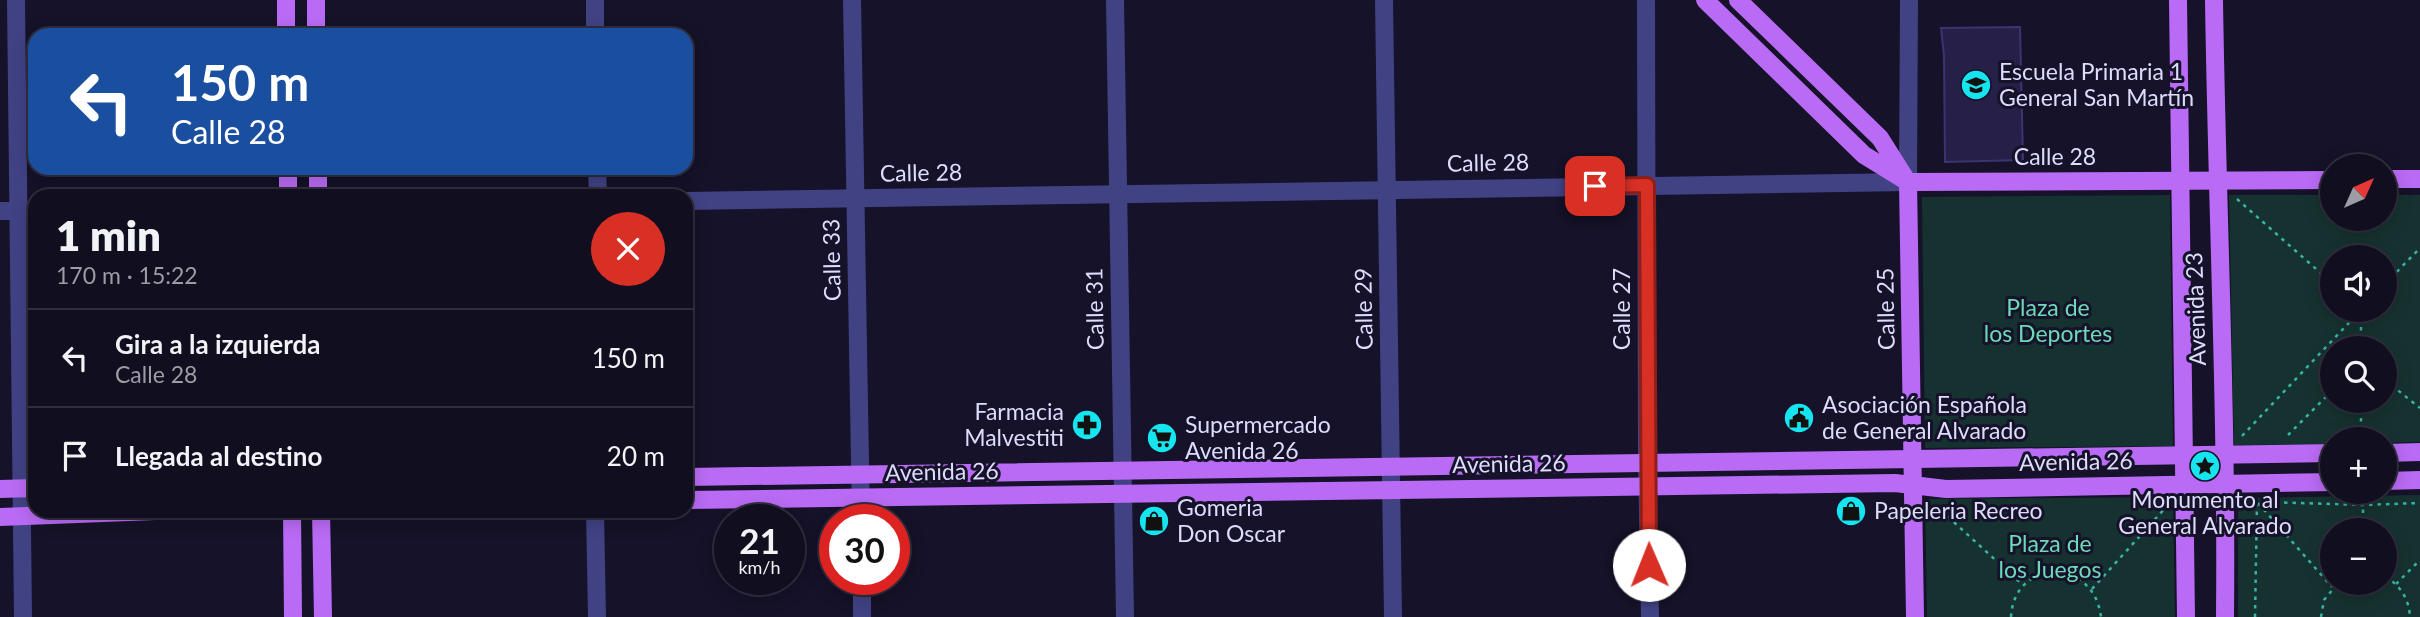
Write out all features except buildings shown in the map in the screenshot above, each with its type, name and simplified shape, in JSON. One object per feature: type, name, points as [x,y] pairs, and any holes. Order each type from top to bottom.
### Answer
[{"type":"main road","points":[[286,0],[286,28]]},
{"type":"main road","points":[[316,0],[316,28]]},
{"type":"main road","points":[[1705,0],[1864,155],[1908,182]]},
{"type":"main road","points":[[1738,0],[1880,138],[1908,182]]},
{"type":"main road","name":"Avenida 23","points":[[2178,0],[2186,617]]},
{"type":"main road","name":"Avenida 23","points":[[2214,0],[2218,454],[2226,485],[2225,617]]},
{"type":"main road","points":[[2398,179],[2420,179]]},
{"type":"main road","name":"Calle 28","points":[[1908,182],[2320,180]]},
{"type":"main road","name":"Calle 25","points":[[1908,182],[1915,617]]},
{"type":"main road","points":[[2397,453],[2420,452]]},
{"type":"main road","name":"Avenida 26","points":[[693,477],[2320,453]]},
{"type":"main road","points":[[2397,481],[2420,480]]},
{"type":"main road","name":"Avenida 26","points":[[693,500],[1895,483],[1946,489],[2320,482]]},
{"type":"main road","points":[[0,489],[28,488]]},
{"type":"main road","points":[[0,517],[28,517]]},
{"type":"main road","points":[[292,518],[293,617]]},
{"type":"main road","points":[[321,518],[323,617]]},
{"type":"street","points":[[16,0],[27,211],[28,488],[22,517],[23,617]]},
{"type":"street","points":[[595,0],[595,28]]},
{"type":"street","name":"Calle 33","points":[[852,0],[860,504]]},
{"type":"street","name":"Calle 31","points":[[1115,0],[1125,617]]},
{"type":"street","name":"Calle 29","points":[[1384,0],[1393,617]]},
{"type":"street","name":"Calle 27","points":[[1646,0],[1647,486],[1650,617]]},
{"type":"street","name":"Calle 25","points":[[1908,182],[1909,0]]},
{"type":"street","name":"Calle 28","points":[[693,201],[1908,182]]},
{"type":"street","points":[[0,211],[27,211]]},
{"type":"street","points":[[595,518],[597,617]]},
{"type":"street","points":[[862,595],[862,617]]},
{"type":"path","points":[[2216,181],[2320,273]]},
{"type":"path","points":[[2397,272],[2420,248]]},
{"type":"path","points":[[2218,454],[2349,322]]},
{"type":"path","points":[[2397,390],[2420,408]]},
{"type":"path","points":[[2271,453],[2320,403]]},
{"type":"path","points":[[1914,486],[2023,585]]},
{"type":"path","points":[[2257,502],[2363,505],[2420,503]]},
{"type":"path","points":[[2257,502],[2320,573]]},
{"type":"path","points":[[2255,617],[2257,502]]},
{"type":"path","points":[[2363,505],[2363,518]]},
{"type":"path","points":[[2092,589],[2167,506]]},
{"type":"path","points":[[2397,583],[2420,560]]},
{"type":"path","points":[[2011,617],[2011,607],[2023,585],[2036,576],[2054,572],[2070,573],[2084,581],[2100,604],[2101,617]]},
{"type":"path","points":[[2397,585],[2409,606],[2410,617]]},
{"type":"path","points":[[2321,617],[2327,595]]},
{"type":"green space","name":"Plaza de los Deportes","points":[[2170,195],[2173,446],[1925,448],[1922,197]]},
{"type":"green space","points":[[2229,195],[2320,195],[2320,231],[2398,231],[2398,195],[2420,195],[2420,442],[2397,443],[2397,427],[2320,427],[2320,444],[2234,445]]},
{"type":"green space","points":[[2397,495],[2420,495],[2420,617],[2238,617],[2238,498],[2320,497],[2320,504],[2397,504]]},
{"type":"green space","name":"Plaza de los Juegos","points":[[2173,497],[2175,617],[1927,617],[1925,499]]},
{"type":"place","name":"Escuela Primaria 1 General San Martín","points":[[1976,85]]},
{"type":"place","name":"Asociación Española de General Alvarado","points":[[1799,418]]},
{"type":"place","name":"Farmacia Malvestiti","points":[[1087,425]]},
{"type":"place","name":"Supermercado Avenida 26","points":[[1162,438]]},
{"type":"place","name":"Monumento al General Alvarado","points":[[2205,466]]},
{"type":"place","name":"Papeleria Recreo","points":[[1851,511]]},
{"type":"place","name":"Gomeria Don Oscar","points":[[1154,521]]},
{"type":"route","points":[[1595,186],[1647,185],[1649,565]]}]
